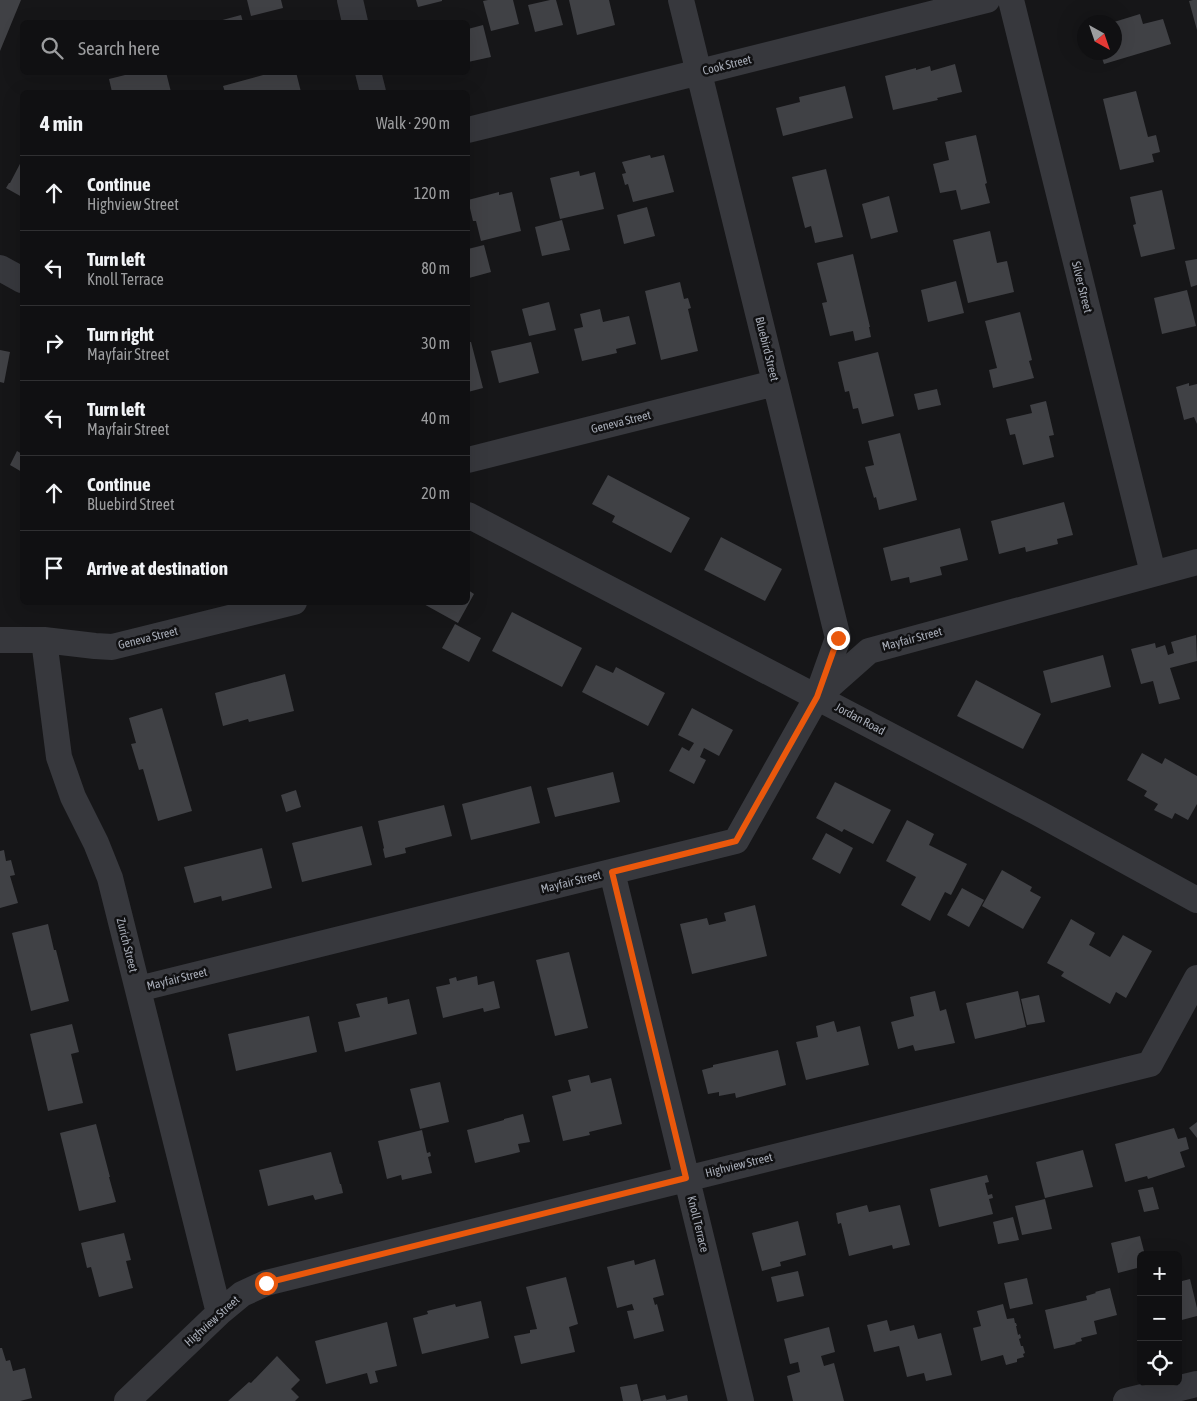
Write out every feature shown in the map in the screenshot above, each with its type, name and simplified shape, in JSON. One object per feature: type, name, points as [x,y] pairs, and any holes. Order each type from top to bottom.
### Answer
[{"type":"street","points":[[350,0],[355,20]]},
{"type":"street","name":"Bluebird Street","points":[[681,0],[838,638],[817,697]]},
{"type":"street","name":"Cook Street","points":[[470,129],[987,0]]},
{"type":"street","name":"Silver Street","points":[[1011,0],[1153,573]]},
{"type":"street","points":[[369,75],[372,90]]},
{"type":"street","points":[[0,268],[20,279]]},
{"type":"street","name":"Geneva Street","points":[[470,460],[776,383]]},
{"type":"street","name":"Jordan Road","points":[[470,516],[1040,814],[1197,900]]},
{"type":"street","name":"Mayfair Street","points":[[138,989],[736,841],[817,697],[869,651],[1197,562]]},
{"type":"street","name":"Geneva Street","points":[[0,640],[44,640],[112,647],[282,605]]},
{"type":"street","name":"Zurich Street","points":[[44,640],[59,757],[73,797],[96,843],[110,878],[219,1313]]},
{"type":"street","name":"Knoll Terrace","points":[[612,872],[741,1401]]},
{"type":"street","name":"Highview Street","points":[[127,1401],[219,1313],[242,1294],[266,1283],[1150,1064],[1197,978]]},
{"type":"street","points":[[1126,1401],[1197,1384]]},
{"type":"building","points":[[0,0],[21,0],[0,51]]},
{"type":"building","points":[[247,0],[281,0],[283,8],[251,16]]},
{"type":"building","points":[[416,0],[442,0],[442,1],[418,7]]},
{"type":"building","points":[[513,0],[519,24],[491,31],[483,1]]},
{"type":"building","points":[[556,0],[563,25],[535,32],[528,5]]},
{"type":"building","points":[[569,0],[609,0],[615,25],[577,35]]},
{"type":"building","points":[[1197,0],[1197,30],[1189,1]]},
{"type":"building","points":[[1140,14],[1143,24],[1163,19],[1171,44],[1122,59],[1122,20]]},
{"type":"building","points":[[241,15],[242,20],[222,20]]},
{"type":"building","points":[[483,25],[491,57],[470,62],[470,28]]},
{"type":"building","points":[[1103,60],[1117,60],[1104,64]]},
{"type":"building","points":[[955,64],[962,92],[937,98],[938,100],[893,110],[885,76],[930,66],[931,71]]},
{"type":"building","points":[[125,75],[167,75],[170,90],[112,90],[109,79]]},
{"type":"building","points":[[263,75],[297,75],[300,90],[224,90],[223,86]]},
{"type":"building","points":[[845,86],[853,118],[783,136],[776,108],[800,102],[799,97]]},
{"type":"building","points":[[1136,91],[1148,137],[1156,135],[1160,152],[1152,154],[1154,162],[1120,170],[1103,99]]},
{"type":"building","points":[[976,135],[990,203],[961,210],[956,190],[940,193],[933,164],[949,160],[945,142]]},
{"type":"building","points":[[650,155],[651,158],[664,155],[674,192],[633,202],[628,184],[625,185],[622,174],[626,173],[622,162]]},
{"type":"building","points":[[20,164],[20,196],[6,188]]},
{"type":"building","points":[[826,169],[843,237],[815,243],[811,226],[805,228],[792,177]]},
{"type":"building","points":[[579,171],[580,176],[595,172],[604,209],[560,219],[550,178]]},
{"type":"building","points":[[1162,190],[1175,249],[1141,257],[1133,225],[1136,224],[1130,197]]},
{"type":"building","points":[[499,192],[499,195],[512,192],[521,231],[481,241],[476,221],[473,221],[470,199]]},
{"type":"building","points":[[889,196],[898,232],[871,239],[862,204]]},
{"type":"building","points":[[647,207],[655,236],[624,244],[617,215]]},
{"type":"building","points":[[562,220],[570,250],[542,256],[535,227]]},
{"type":"building","points":[[990,231],[997,263],[1007,261],[1014,292],[968,303],[953,240]]},
{"type":"building","points":[[484,245],[491,272],[470,278],[470,248]]},
{"type":"building","points":[[853,254],[871,337],[855,341],[853,331],[830,336],[822,303],[827,302],[817,263]]},
{"type":"building","points":[[1197,259],[1197,285],[1191,287],[1185,261]]},
{"type":"building","points":[[956,281],[964,313],[928,322],[921,290]]},
{"type":"building","points":[[680,282],[684,299],[688,298],[691,308],[688,309],[698,351],[661,360],[645,291]]},
{"type":"building","points":[[1187,290],[1196,326],[1162,334],[1154,298]]},
{"type":"building","points":[[549,302],[556,330],[529,336],[522,309]]},
{"type":"building","points":[[600,309],[603,322],[629,316],[636,344],[616,349],[617,353],[582,361],[574,329],[583,327],[580,314]]},
{"type":"building","points":[[1020,312],[1032,360],[1029,361],[1034,378],[993,388],[989,370],[997,368],[985,321]]},
{"type":"building","points":[[470,342],[471,342],[483,388],[470,391]]},
{"type":"building","points":[[531,342],[539,373],[499,383],[491,351]]},
{"type":"building","points":[[0,350],[10,352],[4,383],[0,382]]},
{"type":"building","points":[[878,352],[894,416],[862,424],[858,408],[853,409],[849,391],[845,392],[838,362]]},
{"type":"building","points":[[1189,383],[1189,386],[1197,384],[1197,424],[1194,417],[1184,420],[1176,387]]},
{"type":"building","points":[[937,389],[941,405],[918,410],[914,394]]},
{"type":"building","points":[[1046,401],[1054,435],[1049,436],[1054,457],[1023,465],[1015,434],[1010,435],[1006,419],[1032,413],[1030,405]]},
{"type":"building","points":[[900,433],[917,500],[879,510],[865,467],[874,465],[868,441]]},
{"type":"building","points":[[17,451],[20,453],[20,471],[10,465]]},
{"type":"building","points":[[608,475],[690,518],[671,553],[612,522],[615,516],[592,504]]},
{"type":"building","points":[[1064,502],[1073,535],[1057,539],[1058,544],[1026,552],[1025,547],[999,554],[991,521]]},
{"type":"building","points":[[960,528],[968,560],[940,567],[942,575],[910,583],[909,577],[891,581],[883,548]]},
{"type":"building","points":[[721,537],[782,569],[765,601],[704,570]]},
{"type":"building","points":[[470,591],[474,594],[470,601]]},
{"type":"building","points":[[425,605],[468,605],[458,623]]},
{"type":"building","points":[[512,612],[582,648],[562,687],[492,651]]},
{"type":"building","points":[[455,624],[481,638],[469,662],[442,648]]},
{"type":"building","points":[[1196,635],[1197,661],[1170,668],[1180,699],[1159,704],[1153,681],[1141,684],[1131,649],[1155,643],[1156,648],[1165,645],[1168,655],[1174,653],[1171,642]]},
{"type":"building","points":[[1103,655],[1111,687],[1051,703],[1043,671]]},
{"type":"building","points":[[596,665],[613,673],[616,667],[665,693],[648,726],[582,692]]},
{"type":"building","points":[[285,674],[294,711],[249,722],[248,719],[223,726],[215,693]]},
{"type":"building","points":[[976,680],[1041,714],[1023,749],[957,716]]},
{"type":"building","points":[[162,708],[192,811],[158,821],[143,769],[139,770],[131,744],[136,743],[129,718]]},
{"type":"building","points":[[692,708],[733,730],[719,756],[704,748],[700,757],[706,760],[694,784],[669,771],[682,747],[689,751],[694,743],[678,735]]},
{"type":"building","points":[[1142,753],[1162,764],[1165,758],[1197,776],[1197,804],[1188,820],[1175,813],[1172,819],[1154,810],[1158,804],[1144,796],[1147,791],[1127,780]]},
{"type":"building","points":[[613,772],[620,802],[555,817],[547,788]]},
{"type":"building","points":[[835,782],[891,810],[873,844],[844,829],[842,832],[816,818]]},
{"type":"building","points":[[531,786],[540,823],[471,840],[462,804]]},
{"type":"building","points":[[296,790],[301,807],[286,812],[281,795]]},
{"type":"building","points":[[444,805],[452,836],[405,848],[406,853],[385,858],[378,821]]},
{"type":"building","points":[[907,820],[934,834],[929,845],[967,864],[951,895],[945,892],[930,921],[901,905],[916,877],[886,861]]},
{"type":"building","points":[[362,826],[372,865],[302,882],[292,843]]},
{"type":"building","points":[[826,833],[853,848],[840,874],[812,859]]},
{"type":"building","points":[[262,848],[272,888],[222,901],[221,896],[194,903],[184,867]]},
{"type":"building","points":[[4,850],[6,861],[11,860],[15,875],[10,876],[18,903],[0,908],[0,851]]},
{"type":"building","points":[[1002,870],[1032,887],[1030,891],[1041,897],[1023,929],[982,906]]},
{"type":"building","points":[[962,888],[984,900],[969,927],[947,915]]},
{"type":"building","points":[[755,905],[767,956],[692,974],[680,924],[707,918],[709,925],[726,921],[724,913]]},
{"type":"building","points":[[1071,919],[1095,933],[1089,945],[1110,957],[1123,935],[1152,951],[1126,998],[1116,992],[1110,1004],[1061,976],[1064,972],[1047,963]]},
{"type":"building","points":[[48,924],[69,1001],[31,1011],[12,933]]},
{"type":"building","points":[[569,952],[588,1028],[555,1036],[536,960]]},
{"type":"building","points":[[477,976],[478,985],[494,981],[500,1008],[484,1012],[483,1008],[443,1018],[436,987],[450,984],[449,979],[456,977],[457,981]]},
{"type":"building","points":[[935,991],[940,1011],[946,1009],[955,1043],[915,1051],[913,1045],[898,1049],[891,1022],[914,1016],[910,997]]},
{"type":"building","points":[[1018,991],[1026,1027],[975,1039],[966,1003]]},
{"type":"building","points":[[1039,995],[1045,1022],[1027,1025],[1021,999]]},
{"type":"building","points":[[387,997],[388,1004],[409,999],[417,1034],[345,1052],[338,1022],[360,1017],[356,1004]]},
{"type":"building","points":[[309,1016],[317,1052],[236,1071],[228,1034]]},
{"type":"building","points":[[834,1021],[837,1032],[860,1026],[869,1065],[806,1080],[796,1042],[818,1037],[816,1026]]},
{"type":"building","points":[[72,1024],[79,1052],[71,1054],[83,1103],[48,1111],[30,1034]]},
{"type":"building","points":[[778,1050],[786,1085],[736,1098],[735,1093],[719,1096],[719,1092],[708,1094],[702,1070],[713,1067],[713,1065]]},
{"type":"building","points":[[589,1075],[591,1083],[611,1078],[622,1124],[589,1132],[590,1135],[563,1141],[552,1096],[571,1091],[568,1080]]},
{"type":"building","points":[[440,1082],[449,1122],[420,1129],[410,1089]]},
{"type":"building","points":[[523,1114],[530,1142],[518,1144],[520,1152],[475,1163],[467,1130]]},
{"type":"building","points":[[1197,1122],[1197,1138],[1189,1128]]},
{"type":"building","points":[[96,1124],[116,1202],[79,1211],[60,1133]]},
{"type":"building","points":[[1174,1128],[1178,1139],[1186,1137],[1189,1149],[1180,1152],[1185,1167],[1148,1179],[1147,1176],[1125,1182],[1115,1144]]},
{"type":"building","points":[[422,1130],[427,1153],[430,1152],[431,1156],[428,1157],[432,1173],[402,1180],[401,1175],[387,1179],[378,1141]]},
{"type":"building","points":[[1083,1150],[1093,1187],[1045,1198],[1036,1162]]},
{"type":"building","points":[[331,1152],[343,1193],[315,1200],[313,1195],[268,1206],[259,1170]]},
{"type":"building","points":[[987,1175],[989,1182],[985,1183],[988,1195],[992,1194],[993,1198],[989,1199],[993,1214],[939,1227],[930,1189]]},
{"type":"building","points":[[1153,1187],[1159,1209],[1144,1212],[1138,1190]]},
{"type":"building","points":[[1045,1199],[1052,1229],[1022,1235],[1015,1206]]},
{"type":"building","points":[[867,1205],[869,1212],[900,1205],[910,1245],[893,1249],[892,1245],[849,1256],[841,1223],[838,1224],[836,1213]]},
{"type":"building","points":[[1013,1217],[1019,1240],[998,1244],[993,1222]]},
{"type":"building","points":[[798,1221],[806,1255],[780,1262],[781,1266],[762,1271],[752,1233]]},
{"type":"building","points":[[124,1233],[131,1260],[126,1261],[133,1288],[99,1297],[91,1267],[87,1268],[81,1243]]},
{"type":"building","points":[[1140,1236],[1144,1251],[1137,1251],[1137,1268],[1118,1273],[1111,1243]]},
{"type":"building","points":[[655,1259],[664,1295],[653,1298],[655,1305],[657,1304],[664,1331],[634,1339],[627,1311],[634,1310],[632,1304],[617,1308],[607,1267],[634,1260],[635,1265]]},
{"type":"building","points":[[798,1271],[804,1296],[777,1302],[771,1277]]},
{"type":"building","points":[[566,1277],[578,1324],[569,1327],[575,1352],[521,1364],[514,1336],[530,1333],[530,1330],[537,1329],[526,1287]]},
{"type":"building","points":[[1027,1278],[1033,1304],[1010,1309],[1004,1283]]},
{"type":"building","points":[[1190,1279],[1197,1316],[1182,1320],[1182,1296],[1182,1281]]},
{"type":"building","points":[[1110,1288],[1117,1315],[1094,1321],[1097,1334],[1081,1338],[1082,1341],[1076,1344],[1054,1349],[1045,1310],[1087,1300],[1086,1296]]},
{"type":"building","points":[[481,1301],[489,1338],[422,1354],[413,1318],[428,1314],[427,1311],[455,1304],[456,1307]]},
{"type":"building","points":[[1003,1304],[1007,1319],[1014,1318],[1016,1323],[1018,1335],[1020,1334],[1021,1338],[1019,1339],[1021,1346],[1023,1346],[1025,1353],[1023,1354],[1024,1357],[1017,1359],[1017,1362],[1006,1365],[1003,1355],[981,1361],[973,1328],[981,1326],[977,1311]]},
{"type":"building","points":[[887,1320],[890,1331],[914,1325],[918,1339],[941,1333],[952,1375],[926,1381],[924,1373],[907,1377],[899,1346],[874,1352],[867,1325]]},
{"type":"building","points":[[387,1322],[397,1366],[375,1371],[378,1382],[370,1384],[367,1373],[326,1384],[315,1341]]},
{"type":"building","points":[[829,1327],[835,1352],[821,1356],[824,1366],[834,1363],[844,1401],[793,1401],[787,1376],[800,1372],[798,1362],[790,1364],[784,1339]]},
{"type":"building","points":[[0,1348],[2,1348],[6,1361],[10,1360],[13,1371],[25,1368],[32,1398],[20,1401],[0,1401]]},
{"type":"building","points":[[277,1356],[300,1380],[291,1389],[299,1397],[295,1401],[228,1401],[249,1382],[251,1383]]},
{"type":"building","points":[[637,1384],[641,1401],[623,1401],[620,1387]]},
{"type":"building","points":[[665,1395],[667,1401],[643,1401],[643,1400]]},
{"type":"building","points":[[687,1395],[688,1401],[667,1401],[667,1400]]},
{"type":"route","points":[[266,1283],[686,1178],[612,872],[736,841],[817,697],[838,638]]}]
